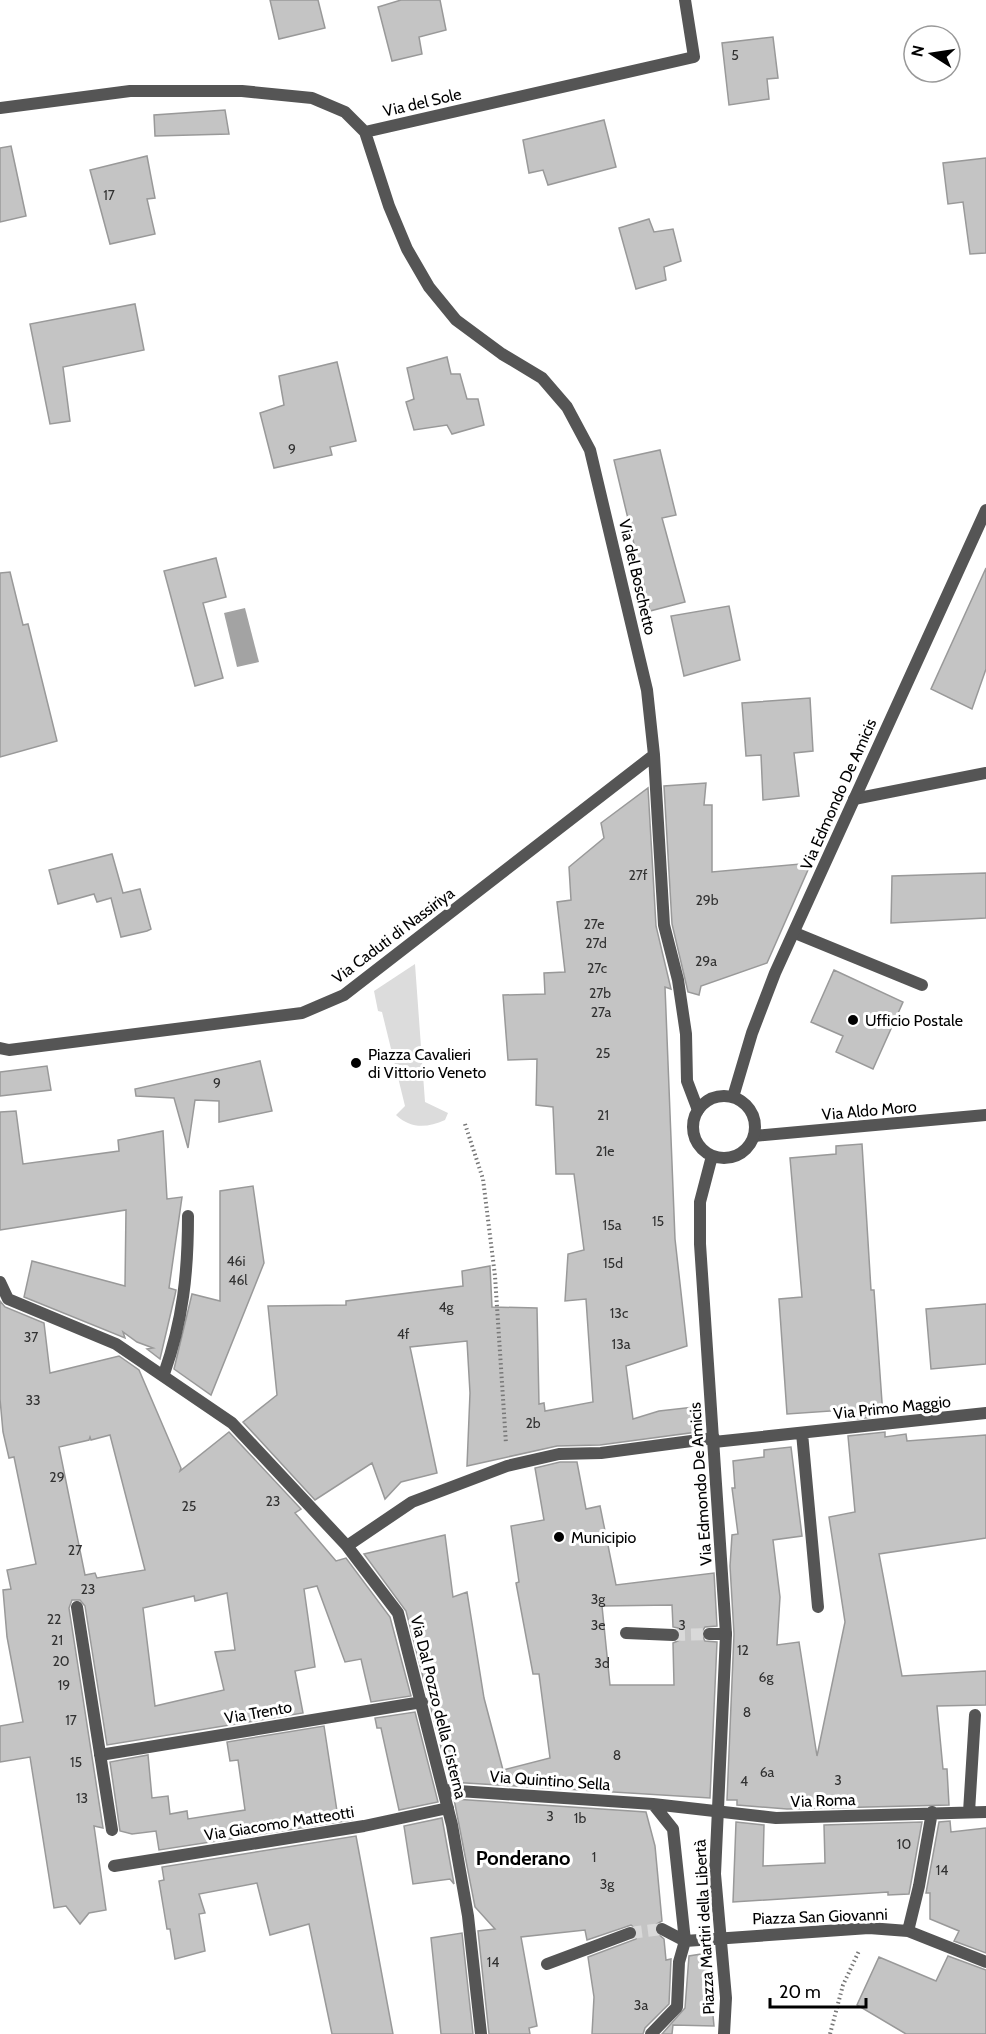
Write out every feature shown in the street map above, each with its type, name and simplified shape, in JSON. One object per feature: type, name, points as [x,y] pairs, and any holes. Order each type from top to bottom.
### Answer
[{"type":"street","name":"Via del Sole","points":[[0,108],[130,91],[242,91],[312,98],[345,112],[365,132],[694,57],[685,0]]},
{"type":"street","name":"Via del Boschetto","points":[[365,132],[398,227],[429,287],[456,320],[502,354],[542,378],[567,407],[590,450],[647,690],[654,755],[664,925],[678,980],[686,1034],[687,1081],[698,1110]]},
{"type":"street","name":"Via Edmondo De Amicis","points":[[733,1097],[752,1033],[795,933],[986,510]]},
{"type":"street","name":"Via Caduti di Nassiriya","points":[[0,1048],[9,1050],[302,1013],[344,995],[654,755]]},
{"type":"street","points":[[854,800],[986,773]]},
{"type":"street","points":[[795,933],[922,985]]},
{"type":"street","points":[[733,1097],[744,1103],[752,1113],[755,1124],[754,1136],[742,1153],[722,1159],[712,1156],[696,1142],[693,1131],[698,1110],[714,1098],[733,1097]]},
{"type":"street","name":"Via Aldo Moro","points":[[754,1136],[986,1115]]},
{"type":"street","name":"Via Edmondo De Amicis","points":[[712,1156],[700,1202],[700,1212],[726,1634],[724,1710],[716,1810]]},
{"type":"street","points":[[164,1374],[178,1334],[188,1268],[188,1216]]},
{"type":"street","name":"Via Dal Pozzo della Cisterna","points":[[0,1282],[8,1299],[116,1344],[164,1374],[232,1423],[347,1546],[398,1613],[448,1808],[468,1916],[482,2034]]},
{"type":"street","name":"Via Primo Maggio","points":[[347,1546],[412,1502],[507,1466],[559,1454],[601,1453],[986,1413]]},
{"type":"street","points":[[802,1433],[818,1607]]},
{"type":"street","points":[[77,1607],[112,1830]]},
{"type":"street","points":[[626,1633],[673,1635]]},
{"type":"street","points":[[709,1634],[726,1634]]},
{"type":"street","name":"Via Trento","points":[[100,1755],[422,1702]]},
{"type":"street","points":[[969,1812],[975,1715]]},
{"type":"street","name":"Via Quintino Sella","points":[[444,1790],[653,1804]]},
{"type":"street","points":[[653,1804],[716,1810]]},
{"type":"street","name":"Piazza Martiri della Libertà","points":[[651,2034],[677,2007],[679,1962],[685,1941],[673,1829],[653,1804]]},
{"type":"street","name":"Via Giacomo Matteotti","points":[[114,1866],[364,1826],[448,1808]]},
{"type":"street","name":"Via Roma","points":[[716,1810],[776,1818],[986,1812]]},
{"type":"street","name":"Piazza Martiri della Libertà","points":[[716,1810],[715,1874],[726,1998],[724,2034]]},
{"type":"street","points":[[908,1931],[920,1886],[932,1812]]},
{"type":"street","name":"Piazza San Giovanni","points":[[685,1941],[869,1928],[908,1931],[986,1962]]},
{"type":"street","points":[[662,1929],[685,1941]]},
{"type":"street","points":[[547,1964],[630,1933]]},
{"type":"path","points":[[465,1124],[483,1179],[495,1276],[507,1466]]},
{"type":"path","points":[[830,2034],[843,1985],[869,1928]]},
{"type":"shaded area","points":[[245,608],[259,662],[237,667],[224,613]]},
{"type":"shaded area","points":[[415,964],[425,1102],[448,1113],[445,1120],[426,1126],[407,1123],[396,1115],[405,1106],[382,1012],[378,1011],[374,991]]},
{"type":"building","points":[[270,0],[318,0],[325,28],[279,39]]},
{"type":"building","points":[[401,0],[440,0],[446,30],[419,37],[422,54],[392,61],[378,7]]},
{"type":"building","points":[[773,37],[778,78],[767,79],[769,99],[729,105],[722,43]]},
{"type":"building","points":[[225,110],[229,134],[155,136],[154,115]]},
{"type":"building","points":[[604,120],[616,167],[548,185],[543,170],[529,173],[523,140]]},
{"type":"building","points":[[11,146],[26,216],[0,222],[0,148]]},
{"type":"building","points":[[147,156],[155,198],[147,199],[155,234],[110,244],[90,170]]},
{"type":"building","points":[[986,158],[986,253],[970,254],[963,202],[948,204],[943,163]]},
{"type":"building","points":[[649,219],[654,232],[673,229],[681,261],[664,267],[666,280],[636,289],[619,228]]},
{"type":"building","points":[[135,304],[144,350],[63,367],[70,421],[50,424],[30,324]]},
{"type":"building","points":[[447,357],[451,374],[460,374],[467,399],[478,399],[484,425],[452,434],[447,425],[414,430],[406,402],[414,399],[407,368]]},
{"type":"building","points":[[337,362],[356,441],[330,447],[332,455],[274,468],[260,413],[284,405],[279,376]]},
{"type":"building","points":[[660,450],[676,515],[662,518],[685,602],[650,611],[614,460]]},
{"type":"building","points":[[216,558],[226,597],[203,603],[223,678],[195,686],[164,571]]},
{"type":"building","points":[[986,568],[986,669],[972,709],[931,689]]},
{"type":"building","points":[[10,572],[23,625],[28,624],[57,741],[0,757],[0,573]]},
{"type":"building","points":[[729,606],[740,660],[684,676],[671,616]]},
{"type":"building","points":[[810,698],[813,751],[794,753],[799,796],[763,800],[761,755],[746,756],[742,703]]},
{"type":"building","points":[[706,783],[704,805],[712,805],[712,872],[811,863],[767,963],[701,986],[699,995],[688,992],[672,924],[664,786]]},
{"type":"building","points":[[648,788],[656,926],[671,989],[665,987],[675,1239],[687,1346],[626,1366],[633,1419],[659,1411],[694,1407],[697,1432],[600,1445],[557,1446],[467,1466],[470,1393],[467,1341],[410,1347],[437,1473],[401,1482],[385,1499],[372,1463],[315,1500],[243,1422],[277,1395],[268,1306],[346,1305],[346,1301],[463,1286],[462,1271],[490,1266],[492,1307],[537,1308],[539,1404],[544,1403],[545,1411],[593,1402],[586,1299],[565,1301],[568,1254],[584,1250],[574,1174],[556,1174],[553,1107],[536,1105],[537,1059],[508,1060],[503,995],[545,994],[544,973],[565,972],[557,902],[571,900],[569,867],[604,838],[601,823]]},
{"type":"building","points":[[112,854],[123,893],[140,889],[151,929],[147,931],[121,937],[111,898],[97,902],[94,894],[58,904],[49,870]]},
{"type":"building","points":[[986,873],[986,918],[891,923],[892,876]]},
{"type":"building","name":"Ufficio Postale","points":[[834,970],[903,1002],[873,1069],[836,1052],[843,1036],[811,1022]]},
{"type":"building","points":[[260,1061],[272,1111],[219,1122],[219,1101],[195,1100],[188,1148],[174,1098],[136,1096],[135,1089]]},
{"type":"building","points":[[47,1066],[51,1090],[0,1096],[0,1072]]},
{"type":"building","points":[[16,1111],[23,1164],[119,1151],[118,1140],[163,1131],[167,1199],[182,1197],[169,1288],[176,1290],[160,1359],[147,1349],[153,1348],[137,1342],[123,1332],[125,1338],[24,1297],[32,1261],[125,1286],[126,1210],[0,1230],[0,1112]]},
{"type":"building","points":[[862,1144],[871,1290],[874,1290],[883,1416],[846,1420],[845,1410],[787,1414],[779,1299],[802,1297],[790,1158],[836,1154],[836,1146]]},
{"type":"building","points":[[253,1186],[264,1263],[211,1395],[174,1369],[192,1294],[220,1301],[220,1191]]},
{"type":"building","points":[[0,1301],[5,1307],[44,1323],[50,1373],[119,1356],[139,1370],[181,1468],[180,1471],[229,1432],[301,1509],[295,1513],[336,1561],[346,1558],[390,1617],[411,1696],[371,1702],[361,1659],[345,1662],[317,1586],[304,1589],[315,1667],[295,1671],[303,1713],[107,1745],[85,1606],[80,1600],[72,1600],[69,1608],[103,1828],[94,1826],[106,1910],[89,1913],[80,1924],[66,1906],[54,1908],[30,1757],[0,1762],[0,1726],[23,1722],[7,1637],[3,1590],[11,1589],[7,1570],[36,1564],[14,1457],[9,1458],[3,1432],[0,1399]],"holes":[[[110,1435],[145,1570],[97,1578],[95,1573],[85,1575],[59,1447],[89,1440],[90,1437],[91,1440]],[[227,1593],[235,1650],[215,1652],[224,1690],[155,1706],[143,1608],[194,1596],[195,1601]]]},
{"type":"building","points":[[986,1304],[986,1364],[931,1369],[926,1309]]},
{"type":"building","points":[[885,1432],[885,1437],[906,1434],[907,1441],[986,1435],[986,1538],[879,1554],[902,1676],[986,1671],[986,1705],[937,1706],[943,1769],[947,1769],[949,1805],[787,1809],[737,1805],[737,1800],[727,1800],[734,1634],[730,1566],[732,1535],[738,1534],[732,1488],[735,1488],[733,1461],[764,1457],[764,1450],[791,1447],[802,1536],[773,1540],[780,1597],[777,1645],[799,1642],[817,1756],[845,1622],[829,1517],[855,1512],[848,1436]]},
{"type":"building","points":[[560,1462],[577,1462],[586,1509],[600,1506],[616,1585],[714,1573],[717,1626],[705,1627],[701,1633],[705,1641],[717,1642],[710,1798],[450,1782],[406,1611],[364,1554],[445,1535],[453,1597],[467,1592],[484,1698],[503,1770],[550,1758],[539,1674],[533,1674],[516,1583],[519,1582],[511,1526],[544,1520],[535,1468]],"holes":[[[672,1605],[673,1627],[678,1628],[681,1635],[680,1640],[673,1643],[674,1685],[610,1685],[602,1606]]]},
{"type":"building","points":[[415,1712],[438,1802],[399,1810],[381,1728],[377,1728],[375,1718]]},
{"type":"building","points":[[324,1726],[337,1811],[350,1808],[352,1820],[159,1850],[156,1831],[132,1834],[120,1831],[110,1762],[148,1755],[152,1798],[168,1796],[170,1814],[187,1811],[188,1819],[245,1810],[238,1760],[230,1761],[227,1742]]},
{"type":"building","points":[[454,1799],[646,1812],[655,1846],[662,1921],[655,1925],[654,1930],[664,1939],[666,1960],[671,1959],[669,2004],[645,2028],[643,2034],[592,2034],[594,1997],[588,1957],[636,1939],[638,1931],[631,1925],[587,1940],[585,1930],[521,1937],[537,2026],[529,2028],[530,2034],[489,2034],[478,1931],[495,1929],[475,1907]]},
{"type":"building","points":[[442,1818],[454,1884],[450,1879],[413,1884],[404,1826]]},
{"type":"building","points":[[950,1821],[951,1832],[986,1828],[986,1953],[954,1941],[959,1931],[930,1919],[930,1893],[926,1893],[939,1822]]},
{"type":"building","points":[[736,1822],[764,1825],[763,1866],[825,1863],[824,1825],[922,1822],[909,1894],[888,1895],[888,1892],[733,1902]]},
{"type":"building","points":[[356,1836],[393,2034],[332,2034],[309,1924],[270,1935],[257,1883],[199,1894],[205,1913],[199,1914],[205,1951],[175,1959],[170,1929],[167,1929],[159,1881],[164,1880],[162,1867]]},
{"type":"building","points":[[462,1933],[473,2034],[441,2034],[431,1938]]},
{"type":"building","points":[[707,1953],[714,2026],[673,2025],[672,2034],[662,2034],[685,2008],[689,1956]]},
{"type":"building","points":[[948,1956],[986,1970],[986,2034],[906,2034],[857,2005],[879,1957],[936,1981]]},
{"type":"tunnel","points":[[673,1635],[709,1634]]},
{"type":"tunnel","points":[[630,1933],[662,1929]]},
{"type":"place","name":"Ufficio Postale","points":[[853,1020]]},
{"type":"place","name":"Piazza Cavalieri di Vittorio Veneto","points":[[356,1063]]},
{"type":"place","name":"Municipio","points":[[559,1537]]},
{"type":"district","name":"Ponderano","points":[[523,1858]]}]
